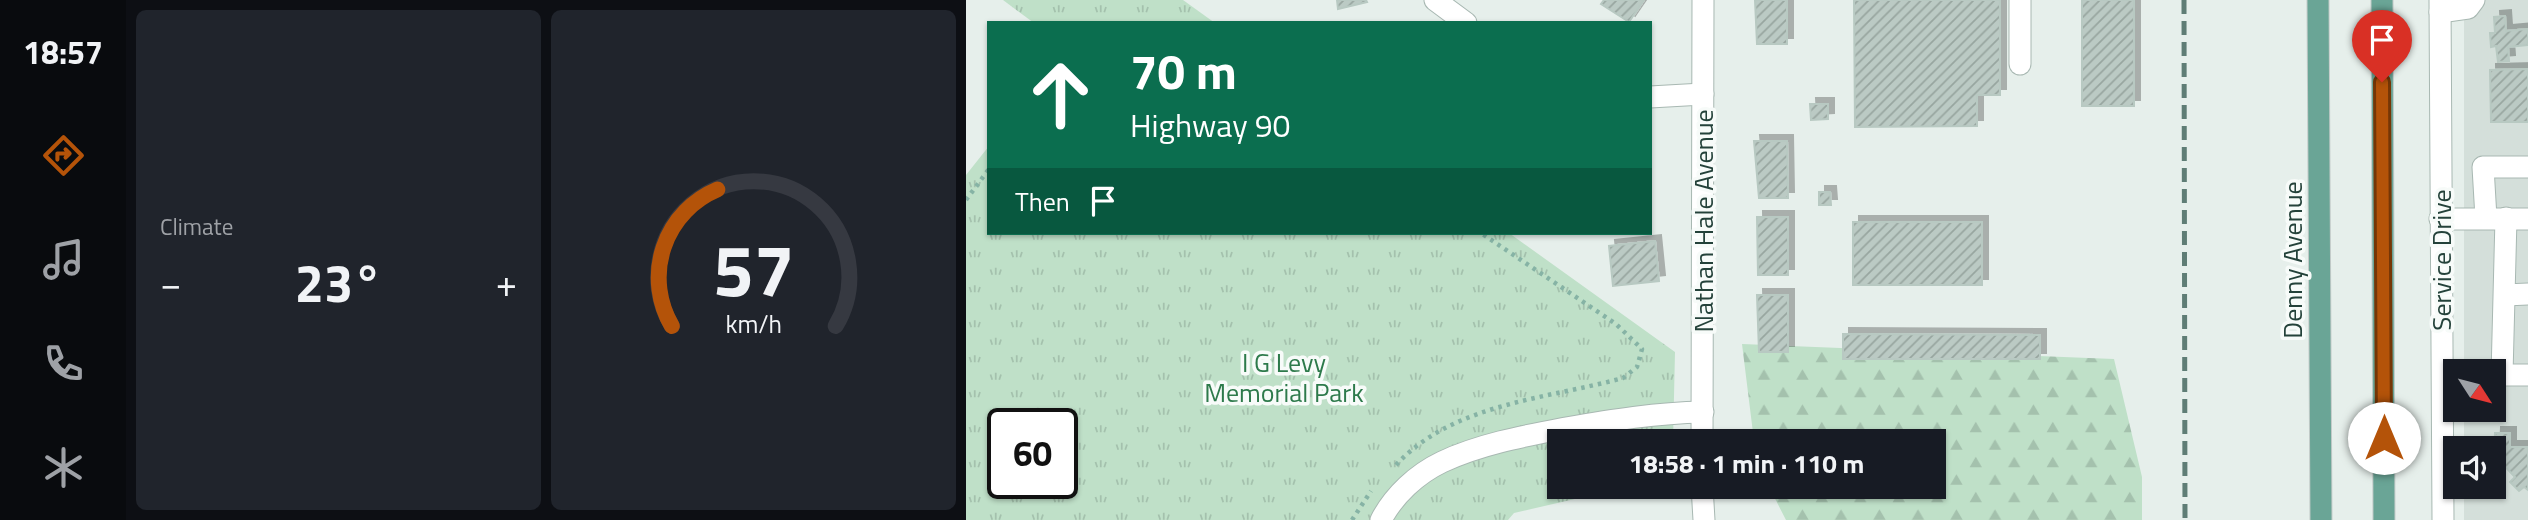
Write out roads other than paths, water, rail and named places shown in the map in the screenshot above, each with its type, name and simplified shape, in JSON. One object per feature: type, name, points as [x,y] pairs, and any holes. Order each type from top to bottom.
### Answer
[{"type":"main road","name":"Denny Avenue","points":[[2318,0],[2321,520]]},
{"type":"main road","points":[[2382,0],[2384,520]]},
{"type":"street","points":[[1435,0],[1463,21]]},
{"type":"street","name":"Nathan Hale Avenue","points":[[1702,429],[1703,0]]},
{"type":"street","points":[[2020,0],[2020,64]]},
{"type":"street","points":[[2440,6],[2468,8],[2474,0]]},
{"type":"street","name":"Service Drive","points":[[2440,6],[2440,219],[2447,359]]},
{"type":"street","points":[[1652,97],[1703,94]]},
{"type":"street","points":[[2499,359],[2505,295],[2496,218],[2483,167],[2528,167]]},
{"type":"street","points":[[2440,219],[2528,219]]},
{"type":"street","points":[[2505,295],[2528,294]]},
{"type":"street","points":[[2506,375],[2528,375]]},
{"type":"street","points":[[1381,520],[1404,489],[1423,473],[1442,462],[1481,447],[1543,432],[1632,416],[1703,412]]},
{"type":"street","name":"Service Drive","points":[[2443,520],[2446,422]]},
{"type":"street","points":[[1703,499],[1704,520]]},
{"type":"railway","points":[[2184,0],[2185,520]]},
{"type":"park label","name":"I G Levy Memorial Park","points":[[1284,377]]}]
